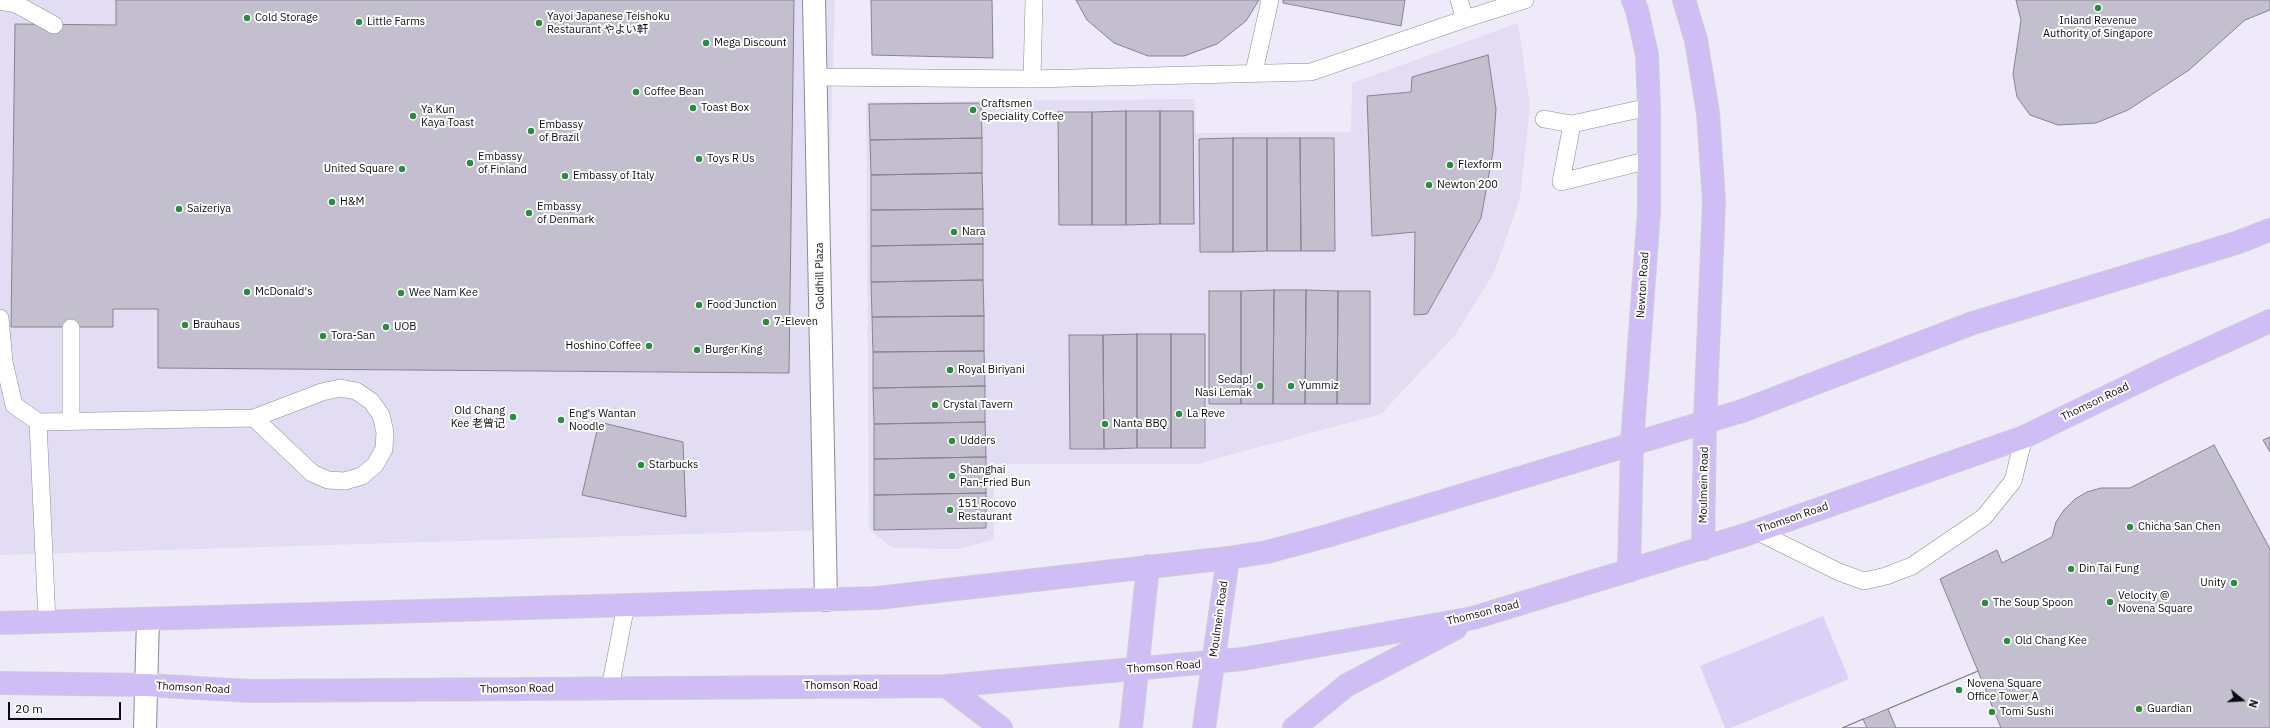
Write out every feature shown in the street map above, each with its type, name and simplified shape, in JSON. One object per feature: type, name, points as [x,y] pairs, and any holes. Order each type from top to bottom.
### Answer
[{"type":"main road","name":"Newton Road","points":[[1629,571],[1632,443],[1649,211],[1649,107],[1647,55],[1638,10],[1633,0]]},
{"type":"main road","points":[[1684,0],[1696,40],[1708,113],[1714,201],[1705,422]]},
{"type":"main road","points":[[0,623],[826,600],[912,594],[1228,558],[1267,552],[1327,536],[1742,411],[1973,323],[2236,244],[2270,230]]},
{"type":"main road","name":"Thomson Road","points":[[0,683],[146,685],[250,691],[946,686],[1213,663],[1472,618],[1703,549],[2024,437],[2162,370],[2270,321]]},
{"type":"main road","name":"Moulmein Road","points":[[1703,549],[1705,422]]},
{"type":"main road","name":"Moulmein Road","points":[[1204,728],[1228,558]]},
{"type":"main road","points":[[1131,728],[1148,566]]},
{"type":"main road","points":[[1294,728],[1348,685],[1472,618]]},
{"type":"main road","points":[[946,686],[1001,728]]},
{"type":"street","name":"Goldhill Plaza","points":[[814,0],[826,600]]},
{"type":"street","points":[[145,728],[148,619]]},
{"type":"lane","points":[[1032,79],[1034,0]]},
{"type":"lane","points":[[1254,72],[1270,0]]},
{"type":"lane","points":[[1459,0],[1465,19]]},
{"type":"lane","points":[[816,77],[1032,79],[1254,72],[1311,72],[1525,0]]},
{"type":"lane","points":[[0,1],[16,4],[54,24]]},
{"type":"lane","points":[[1544,119],[1572,124],[1649,107]]},
{"type":"lane","points":[[1572,124],[1561,182],[1649,160]]},
{"type":"lane","points":[[0,318],[4,362],[14,405],[38,422],[254,418],[322,392],[340,388],[356,391],[371,401],[381,415],[386,432],[384,449],[375,465],[362,476],[345,481],[328,480],[312,473],[254,418]]},
{"type":"lane","points":[[71,328],[71,422]]},
{"type":"lane","points":[[38,422],[48,622]]},
{"type":"lane","points":[[1756,531],[1839,572],[1864,580],[1886,576],[1912,566],[1984,517],[2013,480],[2024,437]]},
{"type":"lane","points":[[610,688],[626,605]]},
{"type":"shaded area","name":"United Square","points":[[0,0],[835,0],[823,408],[825,530],[0,555]]},
{"type":"shaded area","points":[[1518,23],[1530,106],[1520,198],[1494,273],[1455,335],[1381,414],[1197,464],[994,464],[994,540],[957,549],[893,548],[869,530],[866,102],[1195,99],[1196,133],[1351,132],[1352,83]]},
{"type":"shaded area","points":[[1823,616],[1849,679],[1731,728],[1725,728],[1700,666]]},
{"type":"building","name":"United Square","points":[[116,0],[794,0],[789,373],[158,368],[158,309],[113,309],[113,327],[11,327],[15,24],[116,25]]},
{"type":"building","points":[[871,0],[992,0],[993,58],[872,55]]},
{"type":"building","points":[[1076,0],[1259,0],[1246,21],[1217,44],[1184,56],[1148,56],[1114,43],[1087,20]]},
{"type":"building","points":[[1283,0],[1405,0],[1401,26],[1283,3]]},
{"type":"building","points":[[2016,0],[2270,0],[2270,10],[2245,20],[2189,70],[2128,110],[2096,123],[2058,125],[2030,115],[2017,97],[2013,74],[2021,20]]},
{"type":"building","name":"Newton 200","points":[[1488,55],[1496,109],[1493,152],[1481,218],[1427,314],[1414,315],[1415,232],[1372,236],[1367,96],[1411,92],[1412,77]]},
{"type":"building","points":[[981,103],[982,138],[870,140],[869,104]]},
{"type":"building","points":[[1126,111],[1160,111],[1160,224],[1126,225]]},
{"type":"building","points":[[1126,111],[1126,225],[1092,225],[1092,112]]},
{"type":"building","points":[[1160,111],[1193,111],[1194,224],[1160,224]]},
{"type":"building","points":[[1058,112],[1092,112],[1092,225],[1059,225]]},
{"type":"building","points":[[982,138],[982,173],[871,175],[870,140]]},
{"type":"building","points":[[1233,138],[1233,252],[1200,252],[1199,139]]},
{"type":"building","points":[[1233,138],[1267,138],[1267,251],[1233,252]]},
{"type":"building","points":[[1267,138],[1300,138],[1301,251],[1267,251]]},
{"type":"building","points":[[1300,138],[1334,138],[1335,251],[1301,251]]},
{"type":"building","points":[[982,173],[983,209],[871,210],[871,175]]},
{"type":"building","points":[[983,209],[983,244],[871,246],[871,210]]},
{"type":"building","points":[[983,244],[983,280],[871,282],[871,246]]},
{"type":"building","points":[[983,280],[984,316],[872,317],[871,282]]},
{"type":"building","points":[[1274,290],[1306,290],[1305,404],[1273,404]]},
{"type":"building","points":[[1274,290],[1273,404],[1241,404],[1241,291]]},
{"type":"building","points":[[1306,290],[1338,291],[1337,404],[1305,404]]},
{"type":"building","points":[[1209,291],[1241,291],[1241,404],[1209,404]]},
{"type":"building","points":[[1338,291],[1370,291],[1370,404],[1337,404]]},
{"type":"building","points":[[984,316],[984,351],[873,352],[872,317]]},
{"type":"building","points":[[1137,334],[1171,334],[1171,448],[1137,448]]},
{"type":"building","points":[[1137,334],[1137,448],[1104,449],[1103,335]]},
{"type":"building","points":[[1171,334],[1205,334],[1205,448],[1171,448]]},
{"type":"building","points":[[1069,335],[1103,335],[1104,449],[1070,449]]},
{"type":"building","points":[[984,351],[985,386],[873,388],[873,352]]},
{"type":"building","points":[[985,386],[985,422],[874,424],[873,388]]},
{"type":"building","points":[[599,422],[683,442],[686,517],[582,495]]},
{"type":"building","points":[[985,422],[986,457],[874,459],[874,424]]},
{"type":"building","points":[[2270,437],[2270,452],[2263,440]]},
{"type":"building","name":"Velocity @ Novena Square","points":[[2214,445],[2270,549],[2270,728],[1842,728],[1978,671],[1940,579],[1997,550],[2002,563],[2052,537],[2056,522],[2064,510],[2075,499],[2087,492],[2101,488],[2130,488]]},
{"type":"building","points":[[986,457],[986,493],[874,495],[874,459]]},
{"type":"building","points":[[986,493],[986,528],[874,530],[874,495]]},
{"type":"building","name":"Novena Square Office Tower A","points":[[1978,671],[2001,728],[1896,728],[1888,709]]},
{"type":"building","points":[[1863,719],[1867,728],[1842,728]]},
{"type":"place","name":"Inland Revenue Authority of Singapore","points":[[2098,8]]},
{"type":"place","name":"Cold Storage","points":[[247,18]]},
{"type":"place","name":"Little Farms","points":[[359,22]]},
{"type":"place","name":"Yayoi Japanese Teishoku Restaurant やよい軒","points":[[539,23]]},
{"type":"place","name":"Mega Discount","points":[[706,43]]},
{"type":"place","name":"Coffee Bean","points":[[636,92]]},
{"type":"place","name":"Toast Box","points":[[693,108]]},
{"type":"place","name":"Craftsmen Speciality Coffee","points":[[973,110]]},
{"type":"place","name":"Ya Kun Kaya Toast","points":[[413,116]]},
{"type":"place","name":"Embassy of Brazil","points":[[531,131]]},
{"type":"place","name":"Toys R Us","points":[[699,159]]},
{"type":"place","name":"Embassy of Finland","points":[[470,163]]},
{"type":"place","name":"Flexform","points":[[1450,165]]},
{"type":"place","name":"United Square","points":[[402,169]]},
{"type":"place","name":"Embassy of Italy","points":[[565,176]]},
{"type":"place","name":"Newton 200","points":[[1429,185]]},
{"type":"place","name":"H&M","points":[[332,202]]},
{"type":"place","name":"Saizeriya","points":[[179,209]]},
{"type":"place","name":"Embassy of Denmark","points":[[529,213]]},
{"type":"place","name":"Nara","points":[[954,232]]},
{"type":"place","name":"McDonald's","points":[[247,292]]},
{"type":"place","name":"Wee Nam Kee","points":[[401,293]]},
{"type":"place","name":"Food Junction","points":[[699,305]]},
{"type":"place","name":"7-Eleven","points":[[766,322]]},
{"type":"place","name":"Brauhaus","points":[[185,325]]},
{"type":"place","name":"UOB","points":[[386,327]]},
{"type":"place","name":"Tora-San","points":[[323,336]]},
{"type":"place","name":"Hoshino Coffee","points":[[649,346]]},
{"type":"place","name":"Burger King","points":[[697,350]]},
{"type":"place","name":"Royal Biriyani","points":[[950,370]]},
{"type":"place","name":"Sedap! Nasi Lemak","points":[[1260,386]]},
{"type":"place","name":"Yummiz","points":[[1291,386]]},
{"type":"place","name":"Crystal Tavern","points":[[935,405]]},
{"type":"place","name":"La Reve","points":[[1179,414]]},
{"type":"place","name":"Old Chang Kee 老曾记","points":[[513,417]]},
{"type":"place","name":"Eng's Wantan Noodle","points":[[561,420]]},
{"type":"place","name":"Nanta BBQ","points":[[1105,424]]},
{"type":"place","name":"Udders","points":[[952,441]]},
{"type":"place","name":"Starbucks","points":[[641,465]]},
{"type":"place","name":"Shanghai Pan-Fried Bun","points":[[952,476]]},
{"type":"place","name":"151 Rocovo Restaurant","points":[[950,510]]},
{"type":"place","name":"Chicha San Chen","points":[[2130,527]]},
{"type":"place","name":"Din Tai Fung","points":[[2071,569]]},
{"type":"place","name":"Unity","points":[[2234,583]]},
{"type":"place","name":"Velocity @ Novena Square","points":[[2110,602]]},
{"type":"place","name":"The Soup Spoon","points":[[1985,603]]},
{"type":"place","name":"Old Chang Kee","points":[[2007,641]]},
{"type":"place","name":"Novena Square Office Tower A","points":[[1959,690]]},
{"type":"place","name":"Guardian","points":[[2139,709]]},
{"type":"place","name":"Tomi Sushi","points":[[1992,712]]}]
